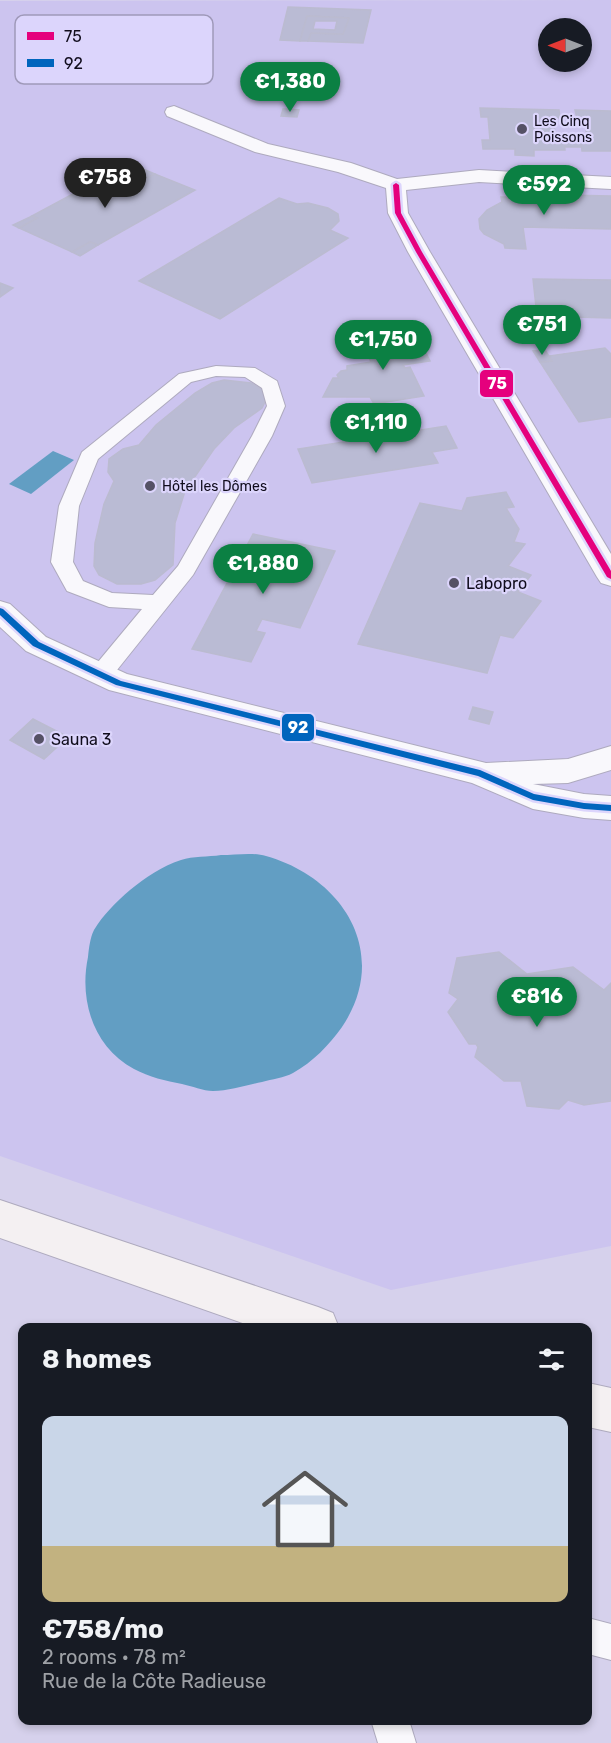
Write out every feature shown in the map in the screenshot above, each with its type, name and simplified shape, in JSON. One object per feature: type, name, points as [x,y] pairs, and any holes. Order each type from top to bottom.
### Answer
[{"type":"street","points":[[174,112],[262,148],[345,167],[396,185],[479,176],[611,183]]},
{"type":"street","points":[[396,185],[398,213],[419,252],[611,577]]},
{"type":"street","points":[[0,611],[36,644],[120,683],[480,773],[533,797],[611,808]]},
{"type":"street","points":[[480,773],[568,771],[611,758]]},
{"type":"street","points":[[0,1219],[303,1323]]},
{"type":"lane","points":[[101,675],[186,570],[262,436],[276,406],[270,385],[249,372],[216,371],[185,378],[89,456],[69,506],[62,562],[75,586],[109,600],[159,603]]},
{"type":"lane","points":[[592,1637],[611,1642]]},
{"type":"lane","points":[[392,1725],[397,1743]]},
{"type":"shaded area","points":[[611,0],[611,1246],[391,1290],[0,1156],[0,1]]},
{"type":"water","points":[[53,451],[74,460],[31,494],[9,484]]},
{"type":"water","points":[[221,855],[266,856],[294,867],[318,882],[337,901],[352,922],[360,947],[362,973],[356,1000],[342,1027],[326,1047],[307,1064],[282,1077],[232,1089],[213,1091],[152,1076],[120,1060],[108,1048],[92,1021],[86,990],[86,973],[94,930],[110,909],[130,890],[154,873],[181,860]]},
{"type":"building","points":[[288,7],[371,10],[363,43],[308,41],[311,33],[343,34],[349,18],[307,16],[300,41],[280,40]]},
{"type":"building","points":[[307,16],[349,18],[343,34],[311,33],[308,41],[300,41]],"holes":[[[315,21],[337,21],[335,30],[313,29]]]},
{"type":"building","name":"Les Cinq Poissons","points":[[480,108],[559,110],[560,118],[553,118],[556,141],[564,142],[565,150],[534,150],[534,156],[515,155],[515,149],[483,149],[482,140],[490,140],[488,117],[481,117]]},
{"type":"building","points":[[283,109],[299,110],[297,117],[281,116]]},
{"type":"building","name":"Les Cinq Poissons","points":[[575,110],[611,111],[611,151],[582,151],[581,142],[588,142],[584,119],[577,118]]},
{"type":"building","points":[[564,142],[581,142],[581,147],[565,147]]},
{"type":"building","points":[[129,163],[155,174],[147,178],[121,168]]},
{"type":"building","points":[[121,168],[147,178],[155,174],[195,190],[98,245],[90,242],[72,252],[19,228],[37,218],[32,216]]},
{"type":"building","points":[[518,194],[611,196],[611,229],[523,227],[526,249],[505,248],[504,244],[484,234],[480,229],[479,219],[487,210],[502,202],[501,197],[519,197]]},
{"type":"building","points":[[279,198],[297,204],[308,203],[328,208],[338,214],[339,221],[330,230],[348,238],[220,319],[139,281]]},
{"type":"building","points":[[32,216],[37,218],[19,228],[13,225]]},
{"type":"building","points":[[90,242],[98,245],[80,256],[72,252]]},
{"type":"building","points":[[533,279],[611,280],[611,318],[537,316]]},
{"type":"building","points":[[0,283],[13,288],[0,297]]},
{"type":"building","points":[[412,327],[420,341],[403,344],[408,353],[425,351],[430,361],[403,365],[405,368],[410,367],[424,396],[374,404],[370,397],[323,397],[333,378],[339,378],[337,375],[347,370],[347,366],[371,362],[366,352],[390,329]]},
{"type":"building","points":[[605,348],[611,354],[611,417],[579,422],[540,362],[552,361],[549,356]]},
{"type":"building","points":[[545,350],[552,361],[540,362],[533,351]]},
{"type":"building","name":"Hôtel les Dômes","points":[[224,380],[251,383],[263,390],[267,398],[262,408],[234,428],[214,449],[185,491],[175,523],[173,565],[155,580],[141,584],[117,584],[99,575],[94,566],[95,543],[104,504],[114,481],[108,472],[109,459],[123,449],[139,445],[156,425],[195,393],[212,383]]},
{"type":"building","points":[[446,426],[457,448],[432,452],[438,463],[312,483],[298,449]]},
{"type":"building","name":"Labopro","points":[[506,492],[514,507],[506,508],[519,529],[514,542],[525,544],[508,566],[531,575],[518,592],[541,601],[513,638],[500,635],[487,673],[358,644],[420,503],[462,511],[467,498]]},
{"type":"building","points":[[253,534],[335,551],[300,628],[262,619],[256,631],[265,633],[251,662],[192,649]]},
{"type":"building","points":[[473,707],[493,712],[489,724],[469,719]]},
{"type":"building","name":"Sauna 3","points":[[33,719],[68,737],[44,759],[10,740]]},
{"type":"building","points":[[499,952],[527,974],[573,967],[604,990],[611,983],[611,1101],[584,1105],[568,1100],[559,1109],[527,1106],[521,1081],[504,1081],[475,1057],[478,1047],[476,1044],[469,1044],[448,1012],[458,999],[449,993],[457,958]]},
{"type":"transit line","name":"75","points":[[396,185],[398,213],[419,252],[611,577]]},
{"type":"transit line","name":"92","points":[[0,611],[36,644],[119,683],[480,773],[533,797],[611,808]]},
{"type":"place","name":"Les Cinq Poissons","points":[[522,129]]},
{"type":"place","name":"Hôtel les Dômes","points":[[150,486]]},
{"type":"place","name":"Labopro","points":[[454,583]]},
{"type":"place","name":"Sauna 3","points":[[39,739]]}]
